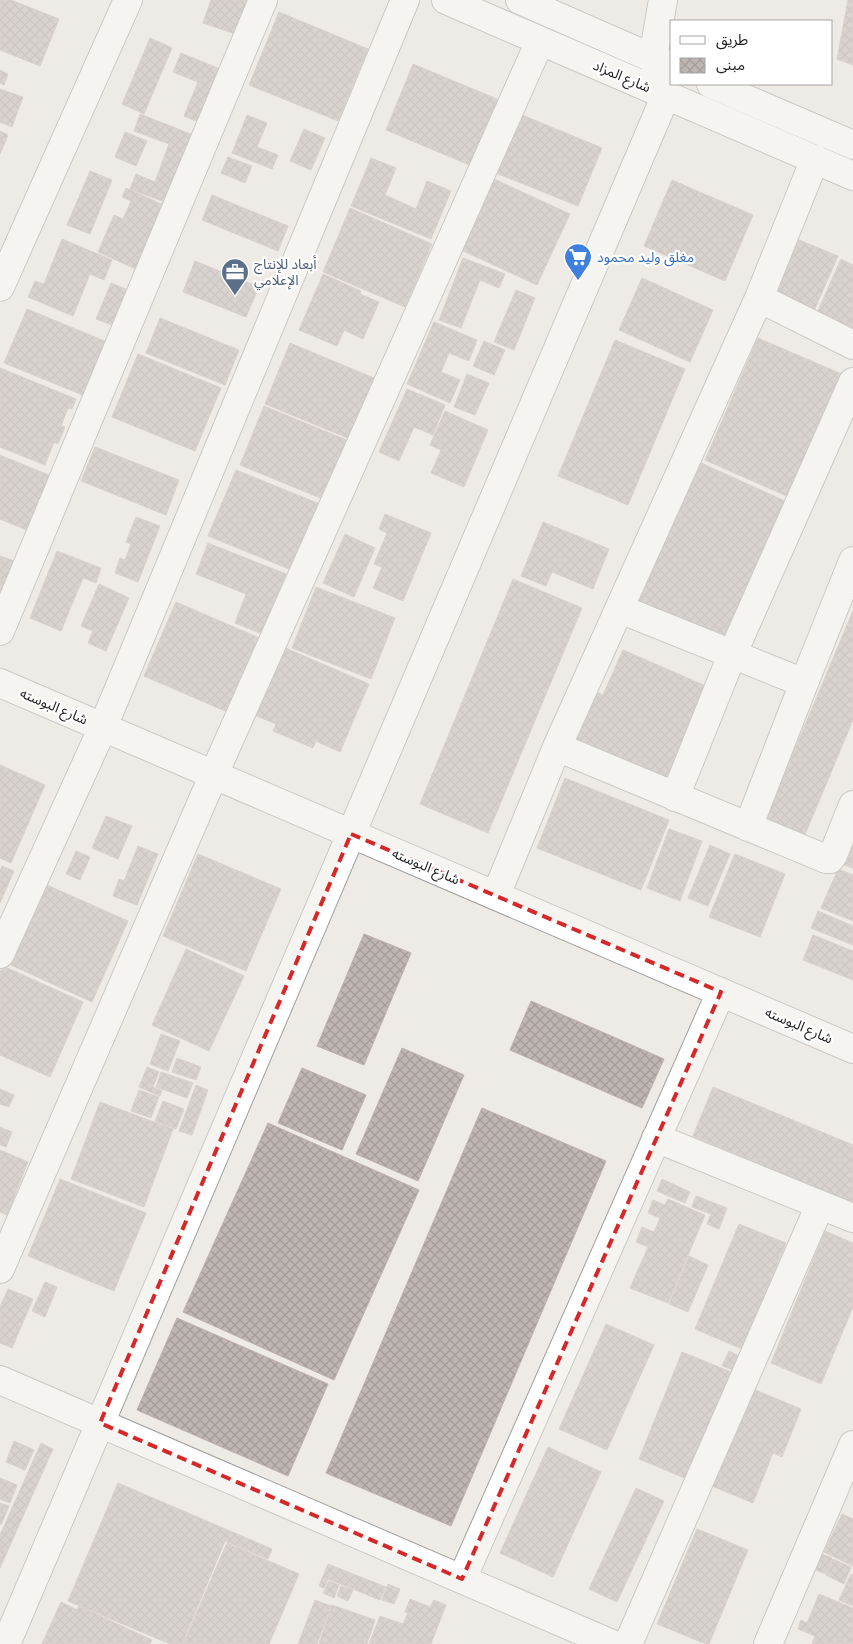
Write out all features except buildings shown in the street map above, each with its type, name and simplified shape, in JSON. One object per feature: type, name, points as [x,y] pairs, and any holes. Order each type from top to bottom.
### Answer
[{"type":"street","points":[[0,287],[128,0]]},
{"type":"street","points":[[0,631],[263,0]]},
{"type":"street","points":[[0,954],[103,727],[405,0]]},
{"type":"street","name":"شارع المزاد","points":[[446,0],[853,176]]},
{"type":"street","name":"شارع المزاد","points":[[520,0],[662,63]]},
{"type":"street","points":[[6,1644],[666,95],[662,63],[663,0]]},
{"type":"street","points":[[0,1269],[214,774],[540,41]]},
{"type":"street","points":[[713,85],[853,145]]},
{"type":"street","points":[[496,896],[557,747],[759,298],[815,159]]},
{"type":"street","points":[[759,298],[853,345]]},
{"type":"street","points":[[675,797],[732,655],[853,382]]},
{"type":"street","points":[[748,827],[853,561]]},
{"type":"street","points":[[620,609],[804,683]]},
{"type":"street","name":"شارع البوسته","points":[[0,683],[853,1049]]},
{"type":"street","points":[[557,747],[822,859],[830,859],[833,855],[853,805]]},
{"type":"street","points":[[462,1579],[721,992]]},
{"type":"street","points":[[656,1138],[853,1218]]},
{"type":"street","points":[[0,1380],[612,1643],[820,1205]]},
{"type":"street","points":[[768,1644],[853,1445]]},
{"type":"highlighted area","points":[[351,834],[721,992],[462,1579],[100,1423]]},
{"type":"place","name":"مغلق وليد محمود","points":[[578,281]]},
{"type":"place","name":"أبعاد للإنتاج الإعلامي","points":[[235,296]]}]
